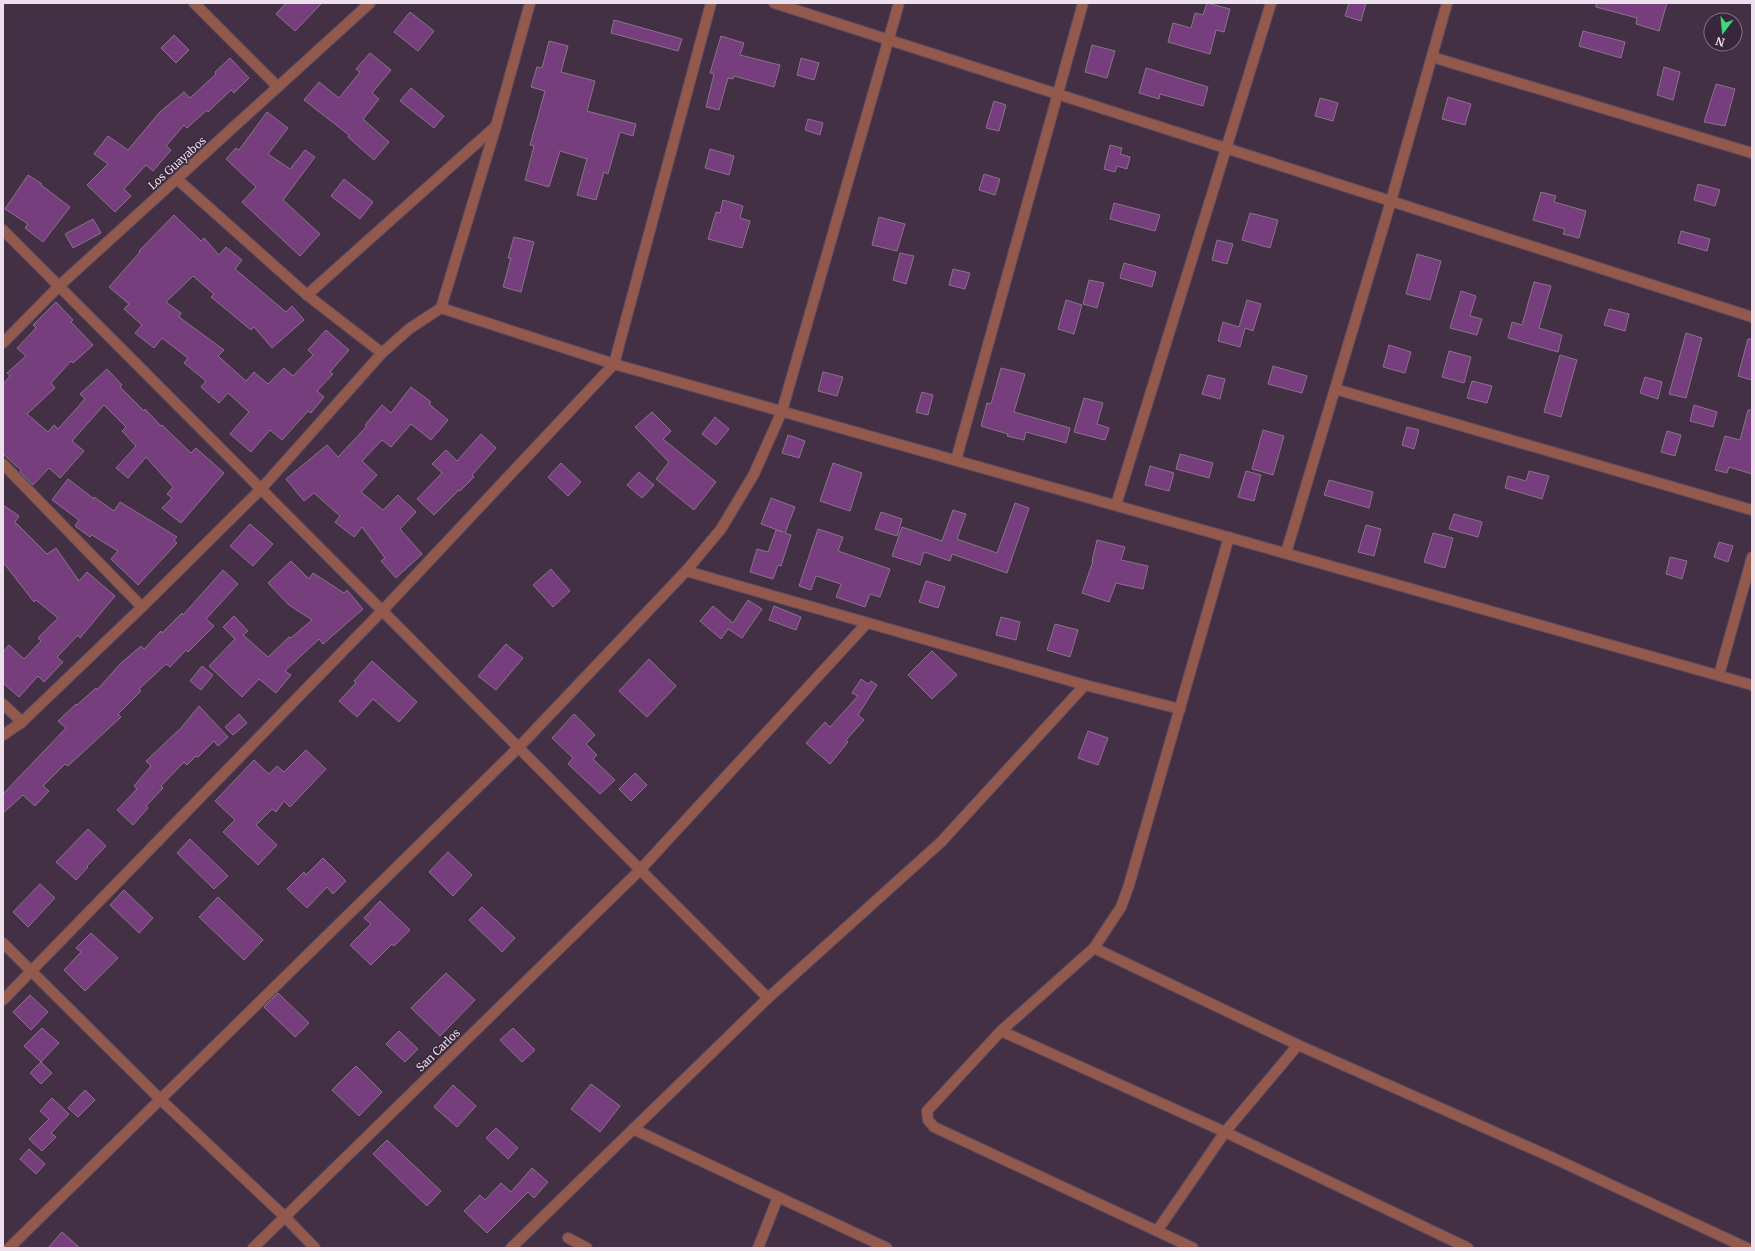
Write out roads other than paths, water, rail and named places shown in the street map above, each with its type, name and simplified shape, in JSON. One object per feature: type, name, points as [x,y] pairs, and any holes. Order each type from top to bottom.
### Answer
[{"type":"street","points":[[194,3],[278,87]]},
{"type":"street","name":"Los Guayabos","points":[[3,343],[59,286],[370,3]]},
{"type":"street","points":[[3,735],[22,722],[142,607],[261,489],[382,353],[409,329],[441,308],[496,126],[530,3]]},
{"type":"street","points":[[3,1000],[382,611],[614,364],[711,3]]},
{"type":"street","points":[[774,3],[1752,317]]},
{"type":"street","points":[[9,1248],[519,747],[686,571],[721,529],[754,474],[782,410],[899,3]]},
{"type":"street","points":[[956,460],[1083,3]]},
{"type":"street","points":[[1116,505],[1271,3]]},
{"type":"street","points":[[1286,553],[1391,201],[1447,3]]},
{"type":"street","points":[[1432,57],[1752,153]]},
{"type":"street","points":[[307,295],[496,126]]},
{"type":"street","points":[[176,179],[307,295],[382,353]]},
{"type":"street","points":[[3,230],[768,998]]},
{"type":"street","points":[[441,308],[614,364],[782,410],[1719,675],[1752,686]]},
{"type":"street","points":[[1335,389],[1752,510]]},
{"type":"street","points":[[3,464],[142,607]]},
{"type":"street","points":[[1193,1248],[934,1127],[928,1120],[928,1111],[1001,1030],[1094,948],[1121,907],[1129,885],[1229,537]]},
{"type":"street","points":[[1719,675],[1752,557]]},
{"type":"street","points":[[686,571],[1085,685],[1180,709]]},
{"type":"street","name":"San Carlos","points":[[253,1248],[284,1216],[640,870],[867,623]]},
{"type":"street","points":[[511,1248],[768,998],[941,842],[1085,685]]},
{"type":"street","points":[[3,704],[22,722]]},
{"type":"street","points":[[3,943],[160,1099],[284,1216],[315,1248]]},
{"type":"street","points":[[1094,948],[1298,1045],[1551,1157],[1747,1248]]},
{"type":"street","points":[[1001,1030],[1225,1132],[1468,1248]]},
{"type":"street","points":[[1156,1231],[1225,1132],[1298,1045]]},
{"type":"street","points":[[634,1129],[887,1248]]},
{"type":"street","points":[[758,1248],[778,1197]]},
{"type":"street","points":[[568,1238],[587,1248]]}]
